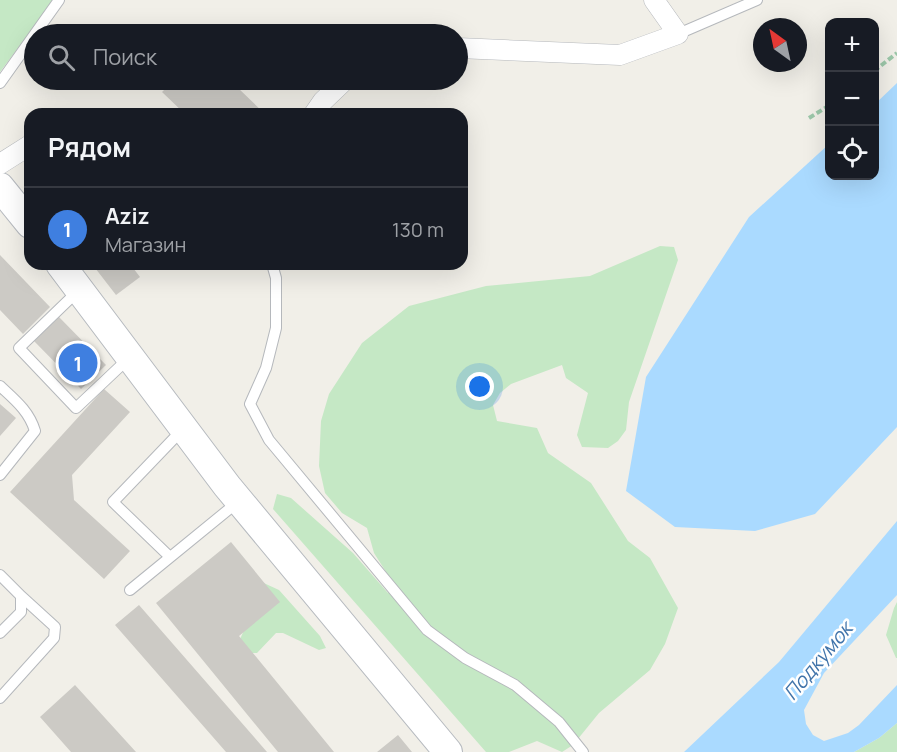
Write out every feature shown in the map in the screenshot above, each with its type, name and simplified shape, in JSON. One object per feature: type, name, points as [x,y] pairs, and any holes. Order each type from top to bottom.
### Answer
[{"type":"street","points":[[468,48],[620,55],[678,34],[654,0]]},
{"type":"street","points":[[318,108],[335,90]]},
{"type":"street","points":[[0,164],[24,149]]},
{"type":"street","points":[[0,187],[24,216]]},
{"type":"street","points":[[65,270],[239,501],[448,752]]},
{"type":"lane","points":[[41,24],[58,0]]},
{"type":"lane","points":[[678,34],[757,0]]},
{"type":"lane","points":[[0,83],[24,49]]},
{"type":"lane","points":[[274,270],[276,278],[276,328],[266,368],[250,404],[268,440],[427,630],[465,658],[515,686],[559,722],[583,752]]},
{"type":"lane","points":[[80,290],[19,348],[76,408],[130,357]]},
{"type":"lane","points":[[0,386],[22,406],[32,420],[35,431],[0,475]]},
{"type":"lane","points":[[170,557],[113,502],[184,429]]},
{"type":"lane","points":[[130,590],[239,501]]},
{"type":"lane","points":[[0,575],[55,627],[54,638],[0,698]]},
{"type":"lane","points":[[0,633],[21,612],[21,596]]},
{"type":"path","points":[[879,67],[897,53]]},
{"type":"path","points":[[809,118],[825,108]]},
{"type":"green space","points":[[0,0],[54,0],[36,24],[24,24],[24,40],[0,72]]},
{"type":"green space","points":[[660,246],[674,247],[678,260],[629,402],[626,430],[618,441],[608,448],[582,447],[577,435],[588,393],[566,378],[562,365],[511,384],[500,393],[493,405],[497,421],[537,428],[548,453],[591,483],[628,541],[650,558],[678,608],[665,644],[650,670],[599,713],[573,745],[562,752],[537,741],[509,752],[486,752],[273,509],[277,494],[291,498],[353,553],[388,593],[395,586],[374,553],[367,528],[342,513],[325,493],[319,466],[321,421],[329,394],[362,343],[409,306],[486,286],[590,276]]},
{"type":"green space","points":[[255,579],[279,590],[320,636],[326,648],[319,650],[283,633],[276,633],[257,653],[239,653],[237,646],[257,601]]},
{"type":"green space","points":[[897,602],[897,658],[896,658],[886,635]]},
{"type":"green space","points":[[897,723],[897,752],[854,752],[879,738]]},
{"type":"water","points":[[897,83],[897,427],[815,514],[755,531],[675,527],[626,491],[646,377],[749,217],[825,148],[825,180],[879,180],[879,100]]},
{"type":"water","name":"Подкумок","points":[[897,521],[897,595],[824,673],[804,710],[806,724],[813,735],[824,741],[848,733],[859,725],[897,685],[897,723],[879,738],[854,752],[684,752],[779,662]]},
{"type":"building","points":[[164,90],[240,90],[259,108],[179,108],[162,92]]},
{"type":"building","points":[[0,255],[50,307],[23,334],[0,310]]},
{"type":"building","points":[[97,270],[135,270],[140,277],[116,295]]},
{"type":"building","points":[[59,317],[106,365],[81,389],[34,341]]},
{"type":"building","points":[[104,389],[130,412],[72,475],[74,500],[130,551],[104,579],[10,492]]},
{"type":"building","points":[[0,404],[16,418],[0,436]]},
{"type":"building","points":[[231,542],[280,602],[239,636],[334,752],[278,752],[156,603]]},
{"type":"building","points":[[139,605],[267,752],[226,752],[115,625]]},
{"type":"building","points":[[75,685],[136,752],[71,752],[40,717]]},
{"type":"building","points":[[398,735],[412,752],[377,752]]},
{"type":"place","name":"Aziz","points":[[78,363]]}]
